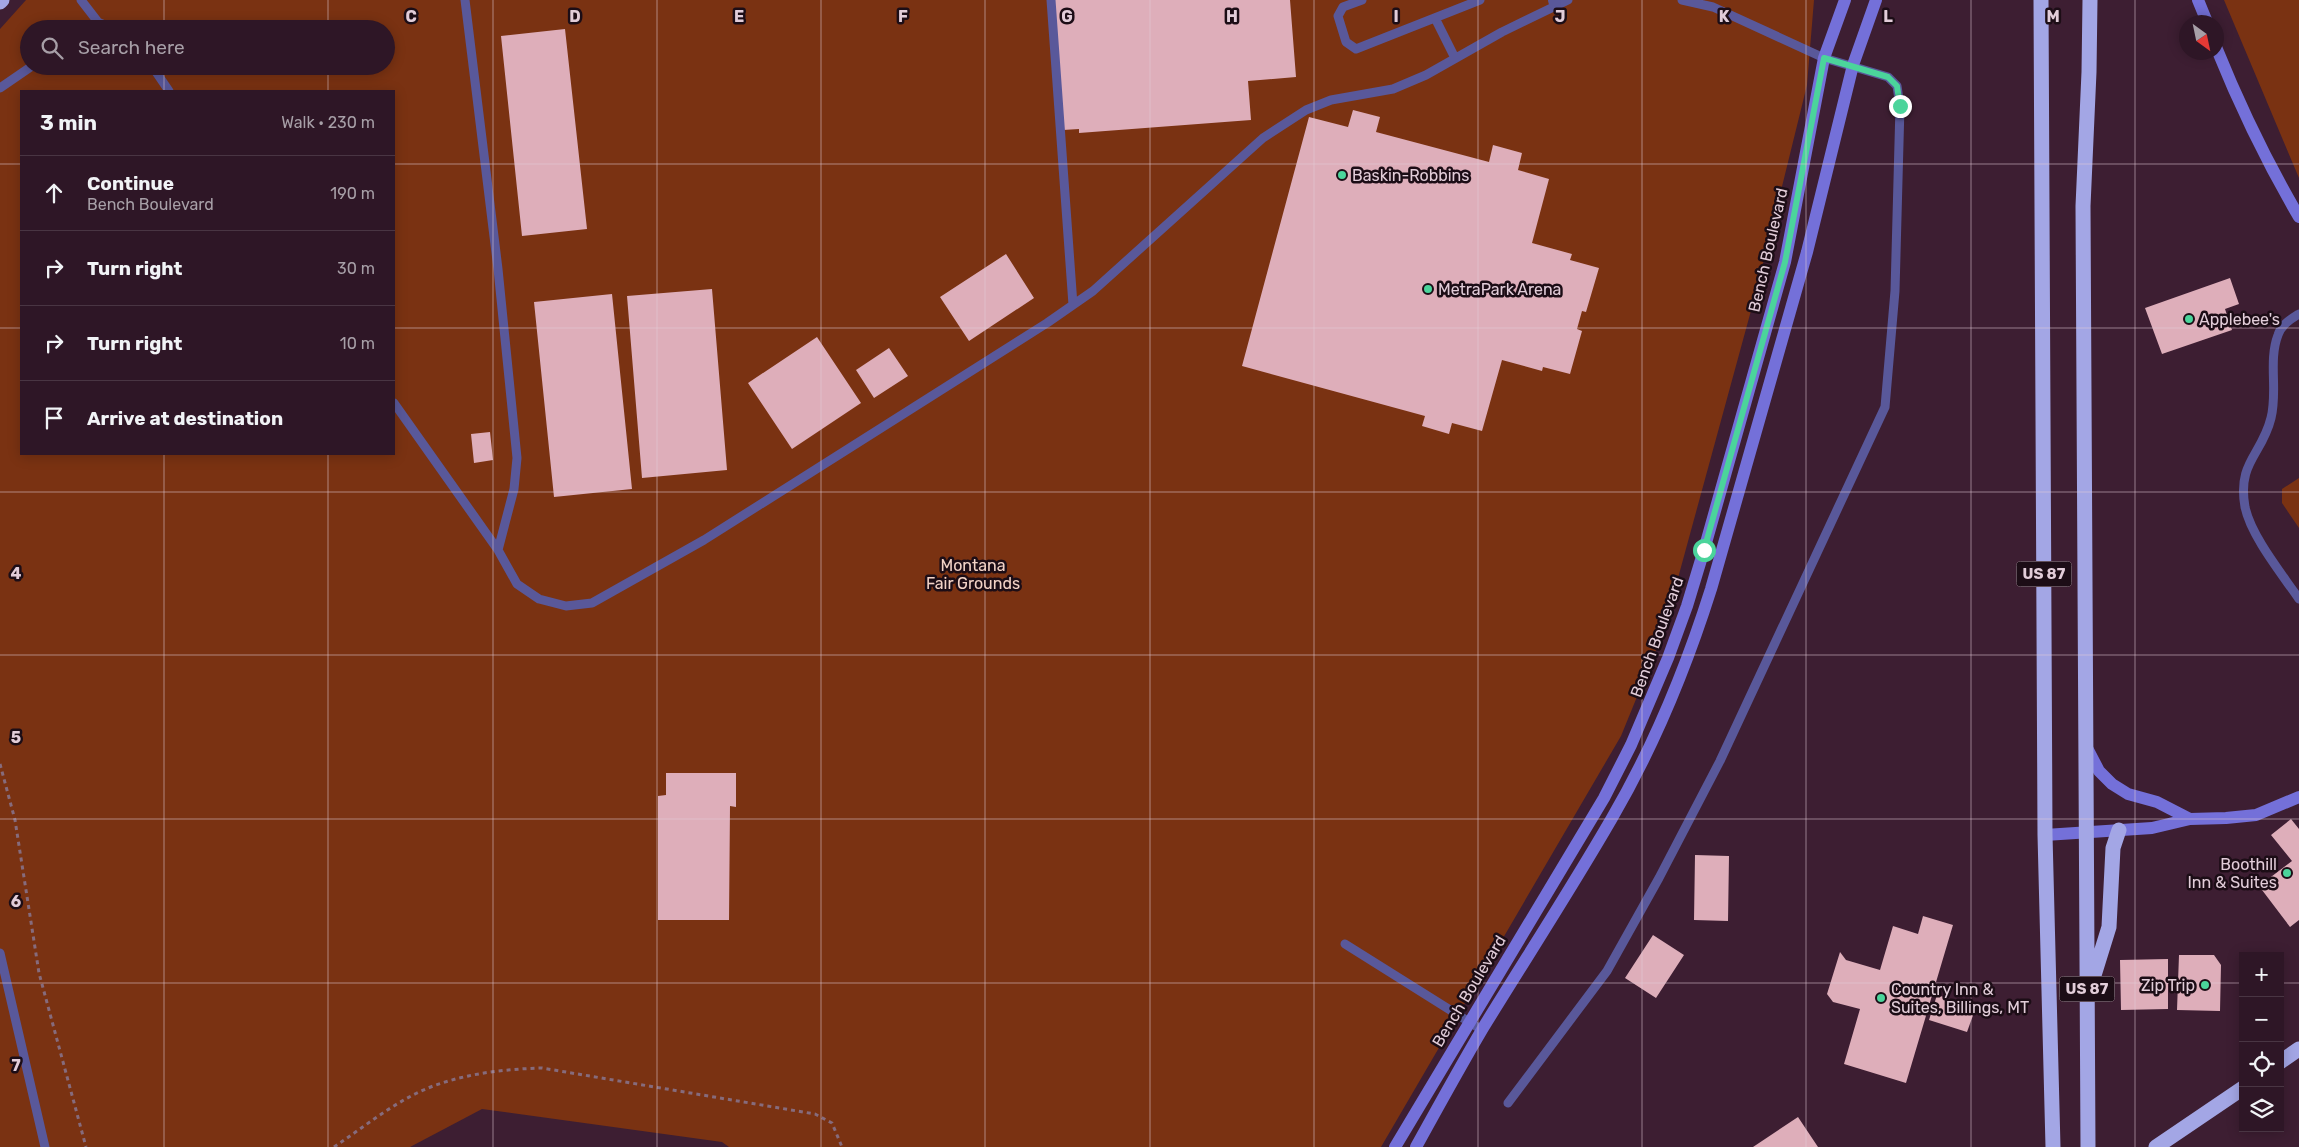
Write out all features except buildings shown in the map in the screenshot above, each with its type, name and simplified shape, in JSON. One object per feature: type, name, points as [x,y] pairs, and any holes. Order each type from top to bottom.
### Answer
[{"type":"highway","name":"US 87","points":[[2041,0],[2045,835],[2053,1147]]},
{"type":"highway","name":"US 87","points":[[2088,1147],[2085,832],[2084,206],[2090,0]]},
{"type":"highway","points":[[2088,993],[2110,927],[2113,848],[2119,830]]},
{"type":"highway","points":[[2284,1059],[2299,1050]]},
{"type":"highway","points":[[2156,1147],[2239,1091]]},
{"type":"main road","name":"Bench Boulevard","points":[[1395,1147],[1604,798],[1642,722],[1687,606],[1785,262],[1824,58],[1845,0]]},
{"type":"main road","points":[[1416,1147],[1482,1030],[1616,811],[1658,728],[1695,640],[1807,252],[1853,65],[1876,0]]},
{"type":"main road","points":[[2198,0],[2204,15]]},
{"type":"main road","points":[[2221,60],[2244,116],[2265,159],[2299,217]]},
{"type":"main road","points":[[2086,746],[2099,772],[2112,784],[2128,794],[2157,802],[2190,819]]},
{"type":"main road","points":[[2045,835],[2152,828],[2190,819],[2256,815],[2299,797]]},
{"type":"lane","points":[[81,0],[96,20]]},
{"type":"lane","points":[[465,0],[498,269],[517,458],[514,489],[498,550]]},
{"type":"lane","points":[[1051,0],[1073,305]]},
{"type":"lane","points":[[1362,0],[1344,7],[1338,16],[1346,42],[1356,49],[1480,0]]},
{"type":"lane","points":[[395,404],[498,550],[517,584],[539,598],[566,606],[592,603],[704,540],[975,370],[1073,305],[1093,291],[1264,138],[1306,110],[1331,100],[1393,89],[1426,75],[1555,2],[1568,0]]},
{"type":"lane","points":[[1508,1103],[1607,971],[1659,878],[1720,761],[1885,407],[1895,290],[1900,106],[1897,86],[1888,77],[1853,65],[1824,58],[1715,4],[1682,0]]},
{"type":"lane","points":[[1435,18],[1455,58]]},
{"type":"lane","points":[[0,88],[20,74]]},
{"type":"lane","points":[[158,75],[169,90]]},
{"type":"lane","points":[[2299,314],[2286,323],[2278,334],[2275,349],[2271,417],[2266,432],[2247,468],[2244,498],[2246,510],[2256,532],[2299,599]]},
{"type":"lane","points":[[1345,944],[1482,1030]]},
{"type":"lane","points":[[0,953],[44,1147]]},
{"type":"path","points":[[0,764],[15,820],[39,973],[86,1147]]},
{"type":"path","points":[[334,1147],[400,1103],[436,1085],[503,1070],[542,1068],[815,1114],[832,1122],[842,1147]]},
{"type":"green space","name":"Montana Fair Grounds","points":[[26,0],[1814,0],[1807,85],[1755,296],[1663,633],[1621,736],[1381,1147],[729,1147],[722,1142],[482,1109],[410,1147],[0,1147],[0,29]]},
{"type":"green space","points":[[2224,0],[2299,0],[2299,178]]},
{"type":"green space","points":[[2299,478],[2299,528],[2282,503],[2282,489]]},
{"type":"place","name":"Baskin-Robbins","points":[[1342,175]]},
{"type":"place","name":"MetraPark Arena","points":[[1428,289]]},
{"type":"place","name":"Applebee's","points":[[2189,319]]},
{"type":"place","name":"Boothill Inn & Suites","points":[[2287,873]]},
{"type":"place","name":"Zip Trip","points":[[2205,985]]},
{"type":"place","name":"Country Inn & Suites, Billings, MT","points":[[1881,998]]},
{"type":"route","points":[[1704,550],[1785,262],[1824,58],[1853,65],[1888,77],[1897,86],[1900,106]]}]
